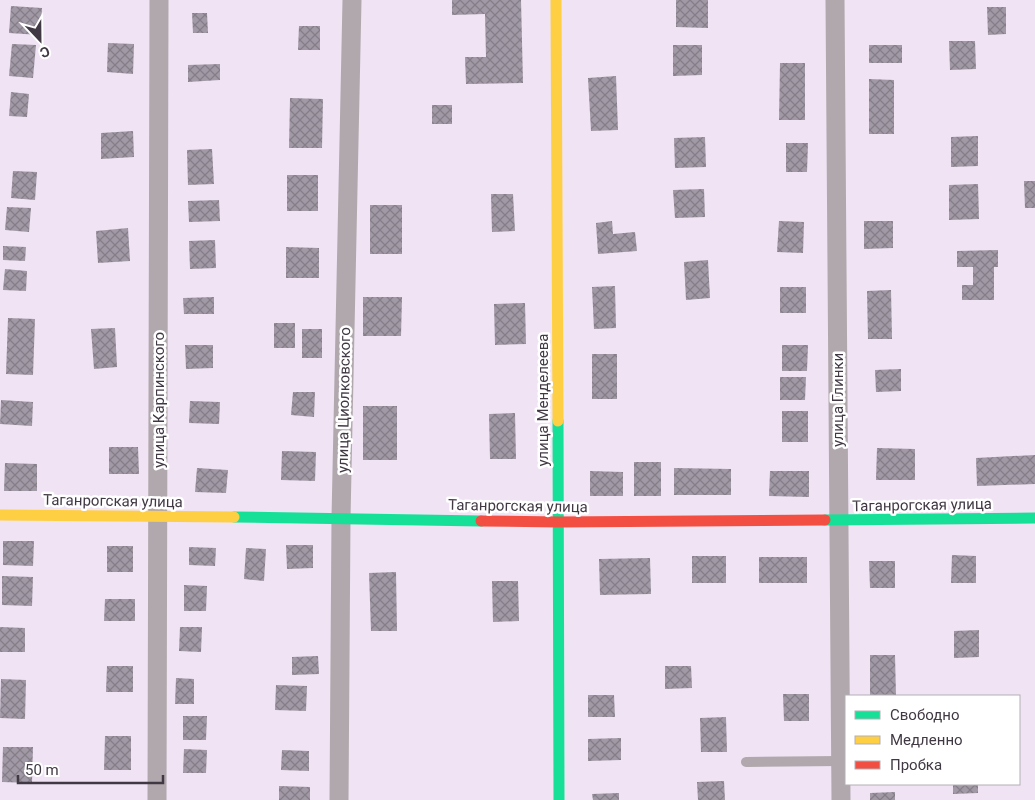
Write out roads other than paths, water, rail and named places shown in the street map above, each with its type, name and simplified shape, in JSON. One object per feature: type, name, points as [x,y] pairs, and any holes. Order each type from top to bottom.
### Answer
[{"type":"street","name":"улица Карпинского","points":[[157,800],[159,0]]},
{"type":"street","name":"улица Циолковского","points":[[340,800],[341,518],[352,0]]},
{"type":"street","name":"улица Менделеева","points":[[556,0],[559,800]]},
{"type":"street","name":"улица Глинки","points":[[835,0],[841,800]]},
{"type":"street","name":"Таганрогская улица","points":[[0,515],[559,522],[1035,518]]},
{"type":"lane","points":[[746,762],[840,761]]}]
